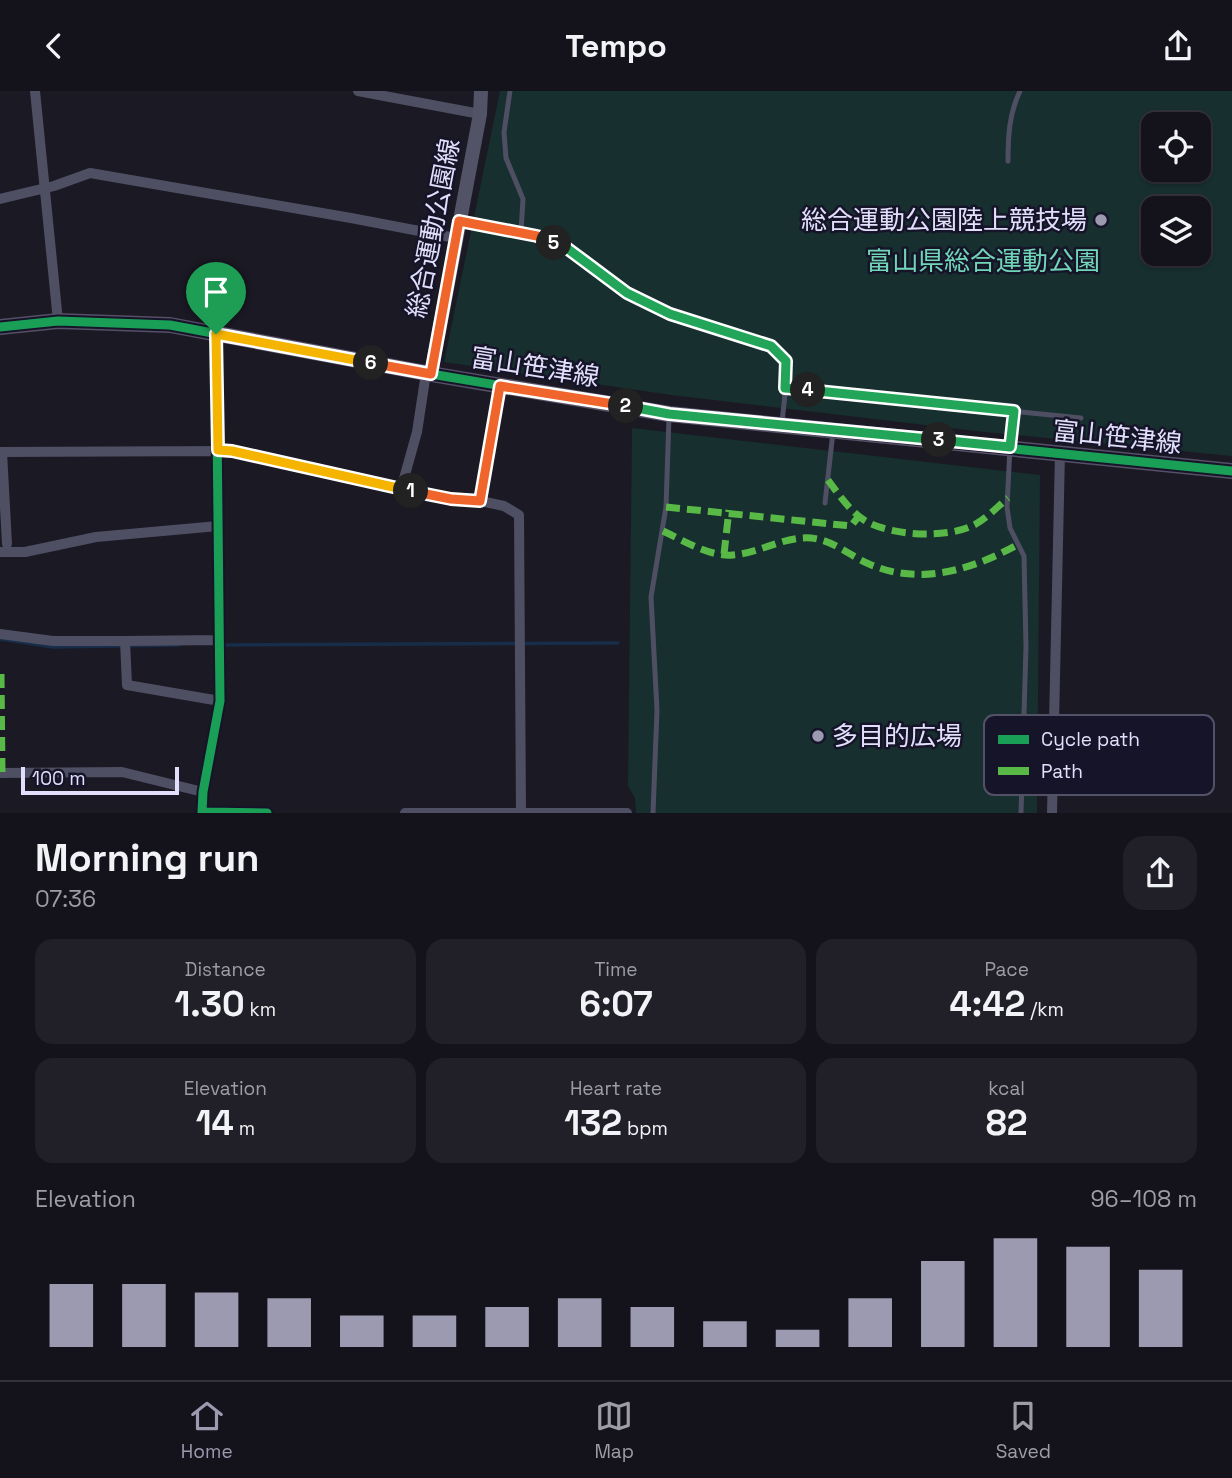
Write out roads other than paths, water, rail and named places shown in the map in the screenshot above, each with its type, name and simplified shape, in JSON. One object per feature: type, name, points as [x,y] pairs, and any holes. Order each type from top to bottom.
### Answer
[{"type":"main road","name":"総合運動公園線","points":[[428,374],[480,114],[481,91]]},
{"type":"main road","name":"富山笹津線","points":[[0,327],[58,321],[170,325],[428,374],[669,414],[1232,471]]},
{"type":"street","points":[[35,91],[58,321]]},
{"type":"street","points":[[358,91],[480,114]]},
{"type":"street","points":[[0,199],[90,173],[456,238]]},
{"type":"street","points":[[216,334],[220,701],[202,792],[202,812],[267,813]]},
{"type":"street","points":[[401,489],[417,432],[428,374]]},
{"type":"street","points":[[480,501],[500,386]]},
{"type":"street","points":[[218,526],[96,537],[25,552],[4,548],[1,452],[232,451],[401,489],[504,506],[519,515],[521,812]]},
{"type":"street","points":[[1054,715],[1060,452]]},
{"type":"street","points":[[0,634],[53,641],[125,644],[219,643]]},
{"type":"street","points":[[125,644],[127,685],[220,701]]},
{"type":"street","points":[[0,773],[122,772],[202,792]]},
{"type":"street","points":[[1052,795],[1052,813]]},
{"type":"street","points":[[405,813],[627,813]]},
{"type":"lane","points":[[510,91],[505,132],[506,158],[523,199],[521,232]]},
{"type":"lane","points":[[1008,161],[1007,133],[1014,103],[1020,91]]},
{"type":"lane","points":[[459,221],[537,236],[568,249],[627,293],[670,314],[771,346],[786,361],[782,425]]},
{"type":"lane","points":[[785,388],[1082,418]]},
{"type":"lane","points":[[1014,411],[1007,507],[1010,528],[1024,556],[1024,715]]},
{"type":"lane","points":[[653,813],[657,710],[651,597],[666,507],[669,414]]},
{"type":"lane","points":[[825,503],[833,429]]},
{"type":"lane","points":[[1021,813],[1022,795]]},
{"type":"waterway","points":[[0,639],[53,647],[179,645]]},
{"type":"waterway","points":[[222,645],[618,643]]},
{"type":"place","name":"総合運動公園陸上競技場","points":[[1101,220]]},
{"type":"place","name":"多目的広場","points":[[818,736]]},
{"type":"park label","name":"富山県総合運動公園","points":[[983,261]]}]
